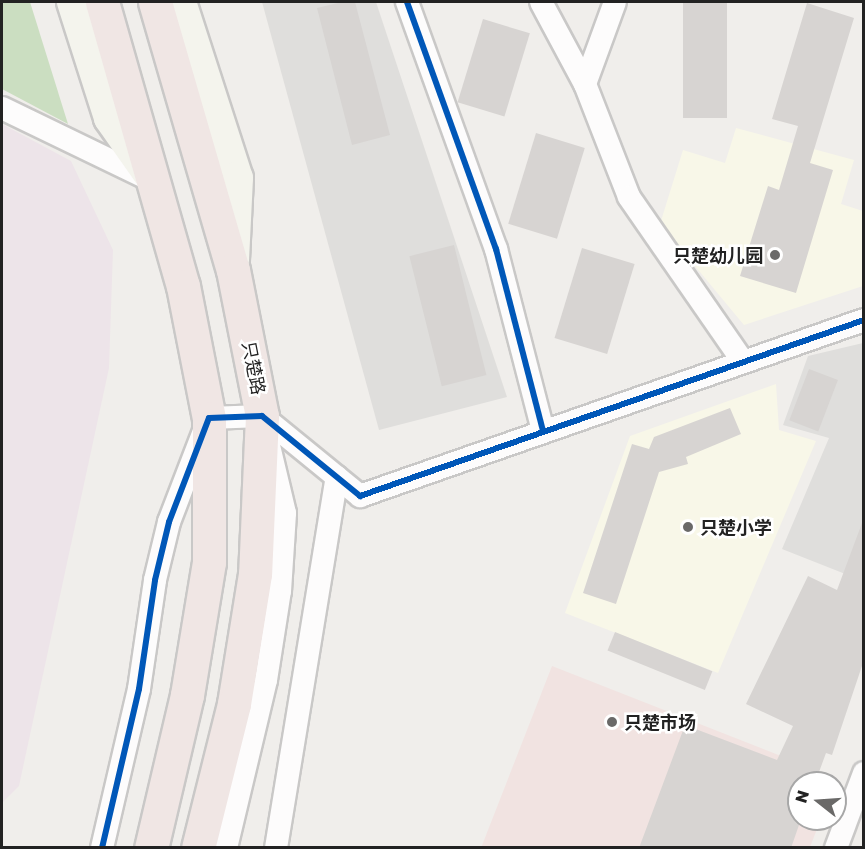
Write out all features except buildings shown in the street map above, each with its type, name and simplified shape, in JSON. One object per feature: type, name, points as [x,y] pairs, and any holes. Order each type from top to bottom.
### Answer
[{"type":"highway","points":[[102,2],[183,286],[209,418],[209,562],[187,695],[151,848]]},
{"type":"highway","name":"只楚路","points":[[155,2],[233,270],[262,416],[255,574],[234,704],[198,848]]},
{"type":"main road","points":[[73,2],[110,118],[155,182]]},
{"type":"main road","points":[[180,2],[237,178],[233,270]]},
{"type":"street","points":[[406,2],[496,249],[543,431]]},
{"type":"street","points":[[541,2],[585,84],[629,197],[742,360]]},
{"type":"street","points":[[585,84],[615,2]]},
{"type":"street","points":[[2,108],[155,182]]},
{"type":"street","points":[[102,848],[139,689],[154,580],[169,522],[209,418],[262,416],[360,496],[742,360],[864,320]]},
{"type":"street","points":[[226,848],[266,680],[280,591],[285,513],[262,416]]},
{"type":"street","points":[[276,848],[337,477]]},
{"type":"street","points":[[836,848],[864,773]]},
{"type":"shaded area","points":[[262,2],[376,2],[507,397],[379,430]]},
{"type":"shaded area","points":[[2,124],[71,161],[113,250],[109,368],[19,786],[2,803]]},
{"type":"shaded area","name":"只楚幼儿园","points":[[736,128],[854,160],[841,204],[863,211],[863,286],[744,325],[660,224],[683,150],[725,163]]},
{"type":"shaded area","points":[[863,343],[863,581],[782,549],[829,438],[783,425],[808,356]]},
{"type":"shaded area","name":"只楚小学","points":[[776,384],[779,430],[816,441],[718,673],[565,613],[630,436]]},
{"type":"shaded area","name":"只楚市场","points":[[552,666],[819,771],[787,771],[787,831],[816,831],[810,847],[481,848]]},
{"type":"green space","points":[[2,2],[30,2],[68,124],[2,89]]},
{"type":"cycle path","points":[[407,2],[496,249],[543,431]]},
{"type":"cycle path","points":[[102,848],[139,689],[155,580],[169,522],[209,418],[262,416],[360,496],[864,320]]},
{"type":"place","name":"只楚幼儿园","points":[[775,255]]},
{"type":"place","name":"只楚小学","points":[[688,527]]},
{"type":"place","name":"只楚市场","points":[[612,722]]}]
